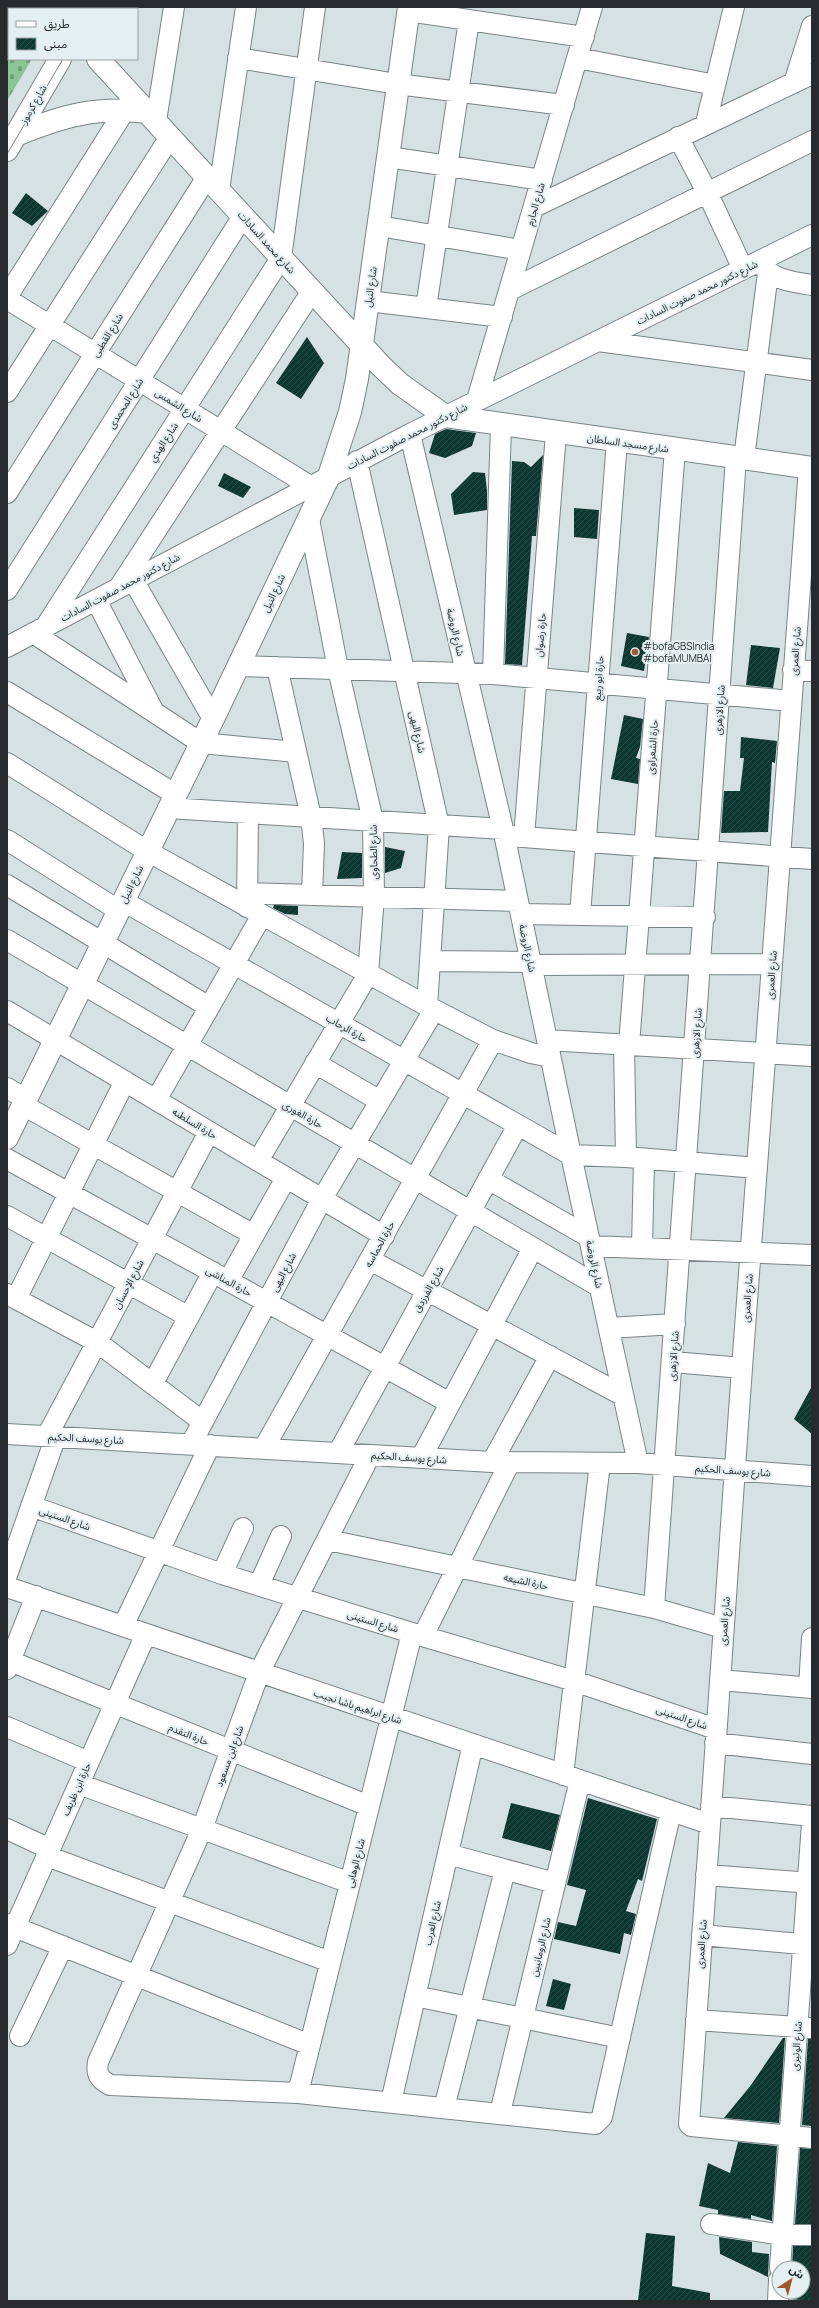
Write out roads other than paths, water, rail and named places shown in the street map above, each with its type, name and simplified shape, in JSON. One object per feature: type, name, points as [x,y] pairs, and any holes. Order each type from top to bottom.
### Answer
[{"type":"street","points":[[7,392],[50,325],[158,123],[174,7]]},
{"type":"street","points":[[213,184],[238,58],[246,7]]},
{"type":"street","points":[[281,258],[315,7]]},
{"type":"street","name":"شارع الجارم","points":[[477,400],[592,7]]},
{"type":"street","points":[[706,123],[734,7]]},
{"type":"street","points":[[409,9],[469,20],[584,37]]},
{"type":"street","name":"شارع النيل","points":[[7,1138],[120,905],[213,719],[329,476],[350,412],[362,345],[397,84],[409,9]]},
{"type":"street","points":[[426,308],[460,92],[469,20]]},
{"type":"street","points":[[794,83],[812,26]]},
{"type":"street","points":[[238,58],[397,84],[564,105]]},
{"type":"street","points":[[578,58],[715,85]]},
{"type":"street","name":"شارع كرموز","points":[[11,142],[59,60]]},
{"type":"street","name":"شارع محمد السادات","points":[[99,60],[362,345],[400,384],[445,416]]},
{"type":"street","points":[[534,207],[706,123],[812,74]]},
{"type":"street","points":[[11,142],[60,118],[89,111],[125,110],[158,123]]},
{"type":"street","points":[[7,298],[125,110]]},
{"type":"street","points":[[678,137],[708,192],[757,268],[781,279],[812,285]]},
{"type":"street","points":[[510,290],[812,141]]},
{"type":"street","points":[[388,157],[542,180]]},
{"type":"street","name":"شارع القطبى","points":[[7,494],[96,353],[213,184]]},
{"type":"street","name":"شارع المحمدى","points":[[7,590],[243,216]]},
{"type":"street","points":[[379,226],[522,250]]},
{"type":"street","name":"شارع دكتور محمد صفوت السادات","points":[[23,636],[96,600],[357,461],[445,416],[598,341],[757,268],[812,236]]},
{"type":"street","name":"شارع الهدي","points":[[23,636],[185,408],[281,258]]},
{"type":"street","name":"شارع الازهرى","points":[[654,1608],[702,964],[720,694],[740,458],[757,362],[757,268]]},
{"type":"street","points":[[213,719],[126,584],[221,431],[312,291]]},
{"type":"street","name":"شارع الشمس","points":[[7,298],[310,486]]},
{"type":"street","points":[[368,301],[502,317]]},
{"type":"street","points":[[598,341],[812,370]]},
{"type":"street","name":"شارع مسجد السلطان","points":[[445,416],[810,468]]},
{"type":"street","points":[[493,674],[501,425]]},
{"type":"street","name":"حارة رضوان","points":[[524,837],[556,433]]},
{"type":"street","name":"شارع الروضة","points":[[410,434],[504,833],[548,1049],[638,1463]]},
{"type":"street","name":"حارة ابو ربيع","points":[[580,916],[617,441]]},
{"type":"street","name":"حارة الشعراوى","points":[[642,1248],[627,1045],[640,916],[675,449]]},
{"type":"street","name":"شارع البهى","points":[[191,1444],[322,1199],[404,1060],[430,1008],[430,961],[436,898],[439,826],[357,461]]},
{"type":"street","name":"شارع العمرى","points":[[789,2136],[692,2126],[689,2124],[723,1628],[791,701],[803,670],[810,468]]},
{"type":"street","name":"شارع الطحاوى","points":[[258,1161],[368,974],[374,897],[373,821],[338,669],[309,519]]},
{"type":"street","points":[[96,600],[155,714]]},
{"type":"street","points":[[23,636],[201,743],[296,752]]},
{"type":"street","points":[[238,666],[493,674],[791,701]]},
{"type":"street","points":[[277,667],[311,817],[314,843],[312,895]]},
{"type":"street","points":[[7,692],[172,801],[248,813],[439,826],[504,833],[524,837],[812,859]]},
{"type":"street","points":[[7,763],[147,851],[252,905],[368,974],[492,1040],[531,1053],[548,1049],[627,1045],[812,1056]]},
{"type":"street","points":[[156,1100],[234,964],[252,905],[248,813]]},
{"type":"street","name":"حارة الرحاب","points":[[7,840],[120,905],[234,964],[571,1155]]},
{"type":"street","points":[[7,885],[209,1007]]},
{"type":"street","points":[[252,905],[312,895],[436,898],[519,907],[580,916],[705,916]]},
{"type":"street","name":"حارة الغورى","points":[[7,940],[81,985],[600,1287]]},
{"type":"street","points":[[430,961],[772,964]]},
{"type":"street","name":"حارة السلطنه","points":[[7,1010],[384,1236]]},
{"type":"street","name":"حارة الحماسه","points":[[264,1448],[384,1236],[492,1040]]},
{"type":"street","points":[[315,1063],[380,1101]]},
{"type":"street","points":[[125,1081],[46,1238],[12,1297],[97,1342],[203,1422]]},
{"type":"street","points":[[7,1088],[24,1102],[93,1144],[254,1235]]},
{"type":"street","name":"شارع الفرزدق","points":[[338,1453],[518,1125]]},
{"type":"street","name":"شارع الإحسان","points":[[7,1575],[31,1506],[51,1436],[97,1342],[209,1132]]},
{"type":"street","points":[[571,1155],[635,1158],[756,1168]]},
{"type":"street","name":"حارة المناشى","points":[[7,1159],[450,1403]]},
{"type":"street","points":[[153,1384],[189,1317],[254,1235],[286,1178]]},
{"type":"street","points":[[488,1179],[590,1241],[642,1248],[812,1255]]},
{"type":"street","points":[[7,1216],[189,1317]]},
{"type":"street","points":[[420,1458],[533,1248]]},
{"type":"street","points":[[370,1260],[622,1394]]},
{"type":"street","points":[[609,1328],[675,1324]]},
{"type":"street","name":"شارع الوهابى","points":[[298,2093],[391,1717],[417,1635],[458,1567],[501,1462],[550,1356]]},
{"type":"street","points":[[672,1362],[742,1368]]},
{"type":"street","name":"شارع يوسف الحكيم","points":[[7,1434],[501,1462],[638,1463],[812,1476]]},
{"type":"street","points":[[123,1626],[210,1445]]},
{"type":"street","name":"شارع ابن مسعود","points":[[298,2093],[110,2084],[101,2080],[97,2071],[98,2062],[202,1829],[259,1673],[328,1540],[370,1454]]},
{"type":"street","name":"شارع الرومانيين","points":[[500,2113],[555,1883],[571,1777],[574,1681],[600,1463]]},
{"type":"street","name":"شارع الستينى","points":[[31,1506],[222,1574],[417,1635],[574,1681],[716,1736],[812,1754]]},
{"type":"street","points":[[222,1574],[243,1528]]},
{"type":"street","points":[[259,1585],[281,1536]]},
{"type":"street","name":"حارة الشيعه","points":[[328,1540],[654,1608],[723,1628]]},
{"type":"street","name":"شارع ابراهيم باشا نجيب","points":[[7,1587],[671,1811],[710,1815],[812,1816]]},
{"type":"street","points":[[9,1665],[36,1596]]},
{"type":"street","name":"حارة ابن ظريف","points":[[7,1945],[11,1925],[48,1852],[146,1634]]},
{"type":"street","points":[[720,1680],[810,1688],[812,1638]]},
{"type":"street","name":"حارة التقدم","points":[[9,1665],[114,1704],[369,1806]]},
{"type":"street","points":[[7,1727],[89,1762]]},
{"type":"street","name":"شارع العرب","points":[[391,2102],[473,1744]]},
{"type":"street","points":[[79,1784],[350,1883]]},
{"type":"street","points":[[298,2093],[595,2124],[602,2117],[671,1811]]},
{"type":"street","name":"شارع الوتيرى","points":[[780,2260],[789,2136],[805,2027],[812,1823]]},
{"type":"street","points":[[7,1829],[48,1852],[170,1902],[330,1962]]},
{"type":"street","points":[[448,1854],[555,1883]]},
{"type":"street","points":[[444,2108],[505,1870]]},
{"type":"street","points":[[706,1875],[810,1883]]},
{"type":"street","points":[[11,1925],[310,2045]]},
{"type":"street","points":[[702,1935],[808,1944]]},
{"type":"street","points":[[20,2036],[63,1946]]},
{"type":"street","points":[[415,1996],[620,2038]]},
{"type":"street","points":[[696,2020],[805,2027]]},
{"type":"street","points":[[789,2136],[812,2138]]},
{"type":"street","points":[[712,2224],[782,2235],[812,2235]]},
{"type":"tram line","points":[[7,154],[62,60]]},
{"type":"place","name":"#bofaGBSIndia #bofaMUMBAI","points":[[635,652]]}]
